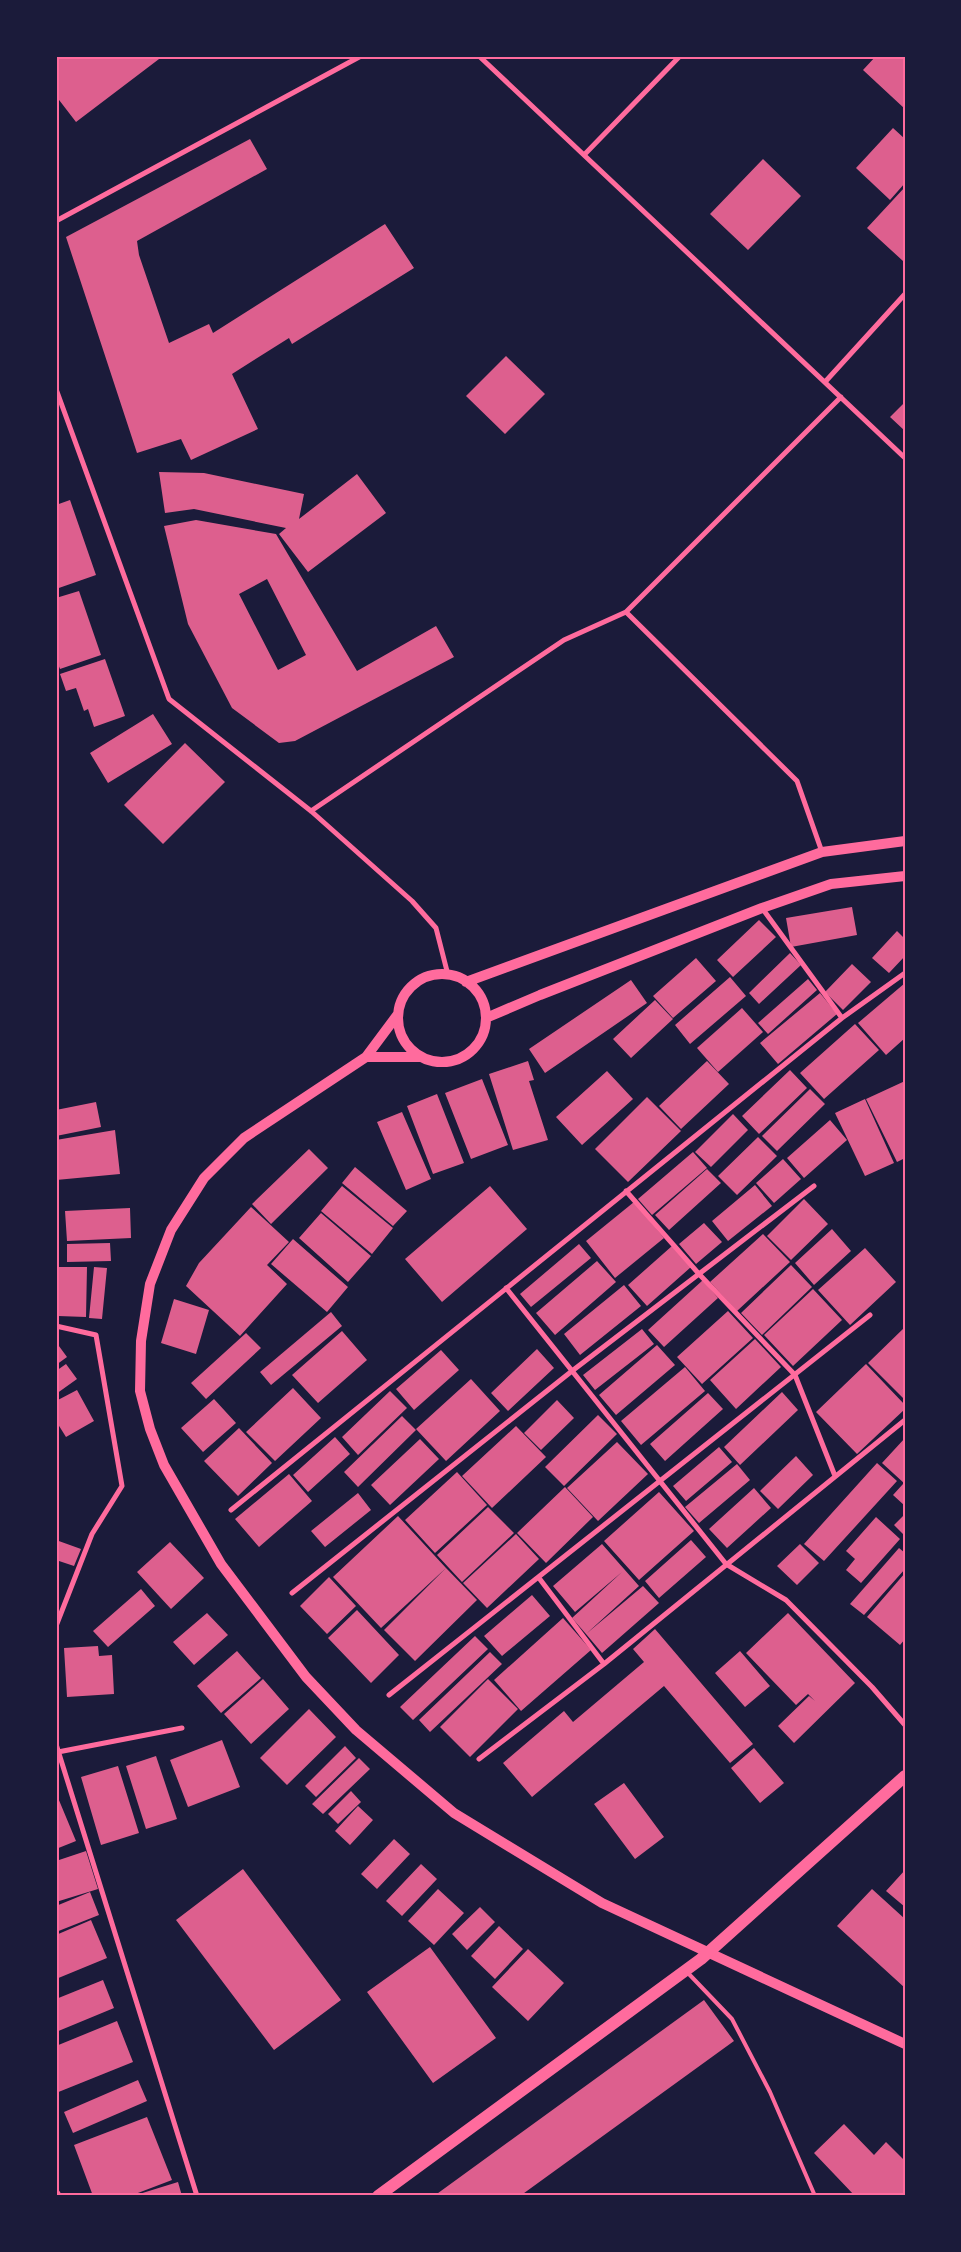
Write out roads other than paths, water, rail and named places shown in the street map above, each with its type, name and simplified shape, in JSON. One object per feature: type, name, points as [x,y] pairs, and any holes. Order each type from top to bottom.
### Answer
[{"type":"main road","points":[[466,982],[822,852],[905,841]]},
{"type":"main road","points":[[486,1018],[762,908],[831,884],[905,876]]},
{"type":"main road","points":[[432,975],[448,975],[466,982],[477,992],[483,1003],[486,1018],[485,1029],[480,1041],[471,1052],[459,1059],[446,1062],[432,1062],[419,1056],[401,1036],[398,1014],[403,997],[411,987],[432,975]]},
{"type":"main road","points":[[398,1014],[366,1057],[244,1138],[204,1178],[171,1230],[150,1284],[141,1341],[140,1391],[150,1429],[164,1465],[221,1564],[306,1677],[356,1730],[454,1813],[602,1903],[905,2044]]},
{"type":"main road","points":[[366,1057],[419,1056]]},
{"type":"main road","points":[[378,2196],[701,1959],[905,1776]]},
{"type":"street","points":[[56,221],[361,56]]},
{"type":"street","points":[[479,56],[905,458]]},
{"type":"street","points":[[584,155],[680,56]]},
{"type":"street","points":[[825,382],[905,294]]},
{"type":"street","points":[[56,389],[169,699],[311,811],[412,901],[436,928],[448,975]]},
{"type":"street","points":[[311,811],[564,640],[626,612],[841,397]]},
{"type":"street","points":[[626,612],[797,781],[822,852]]},
{"type":"street","points":[[762,908],[842,1018]]},
{"type":"street","points":[[231,1510],[842,1018],[905,973]]},
{"type":"street","points":[[292,1593],[572,1371],[814,1186]]},
{"type":"street","points":[[626,1192],[699,1274],[795,1374],[836,1476]]},
{"type":"street","points":[[506,1288],[726,1564],[786,1600],[872,1687],[905,1725]]},
{"type":"street","points":[[389,1695],[870,1315]]},
{"type":"street","points":[[56,1326],[96,1335],[122,1486],[92,1534],[56,1626]]},
{"type":"street","points":[[479,1760],[604,1664],[905,1420]]},
{"type":"street","points":[[538,1578],[604,1664]]},
{"type":"street","points":[[58,1752],[182,1728]]},
{"type":"street","points":[[56,1744],[197,2196]]},
{"type":"lane","points":[[685,1971],[732,2019],[770,2092],[815,2196]]}]
